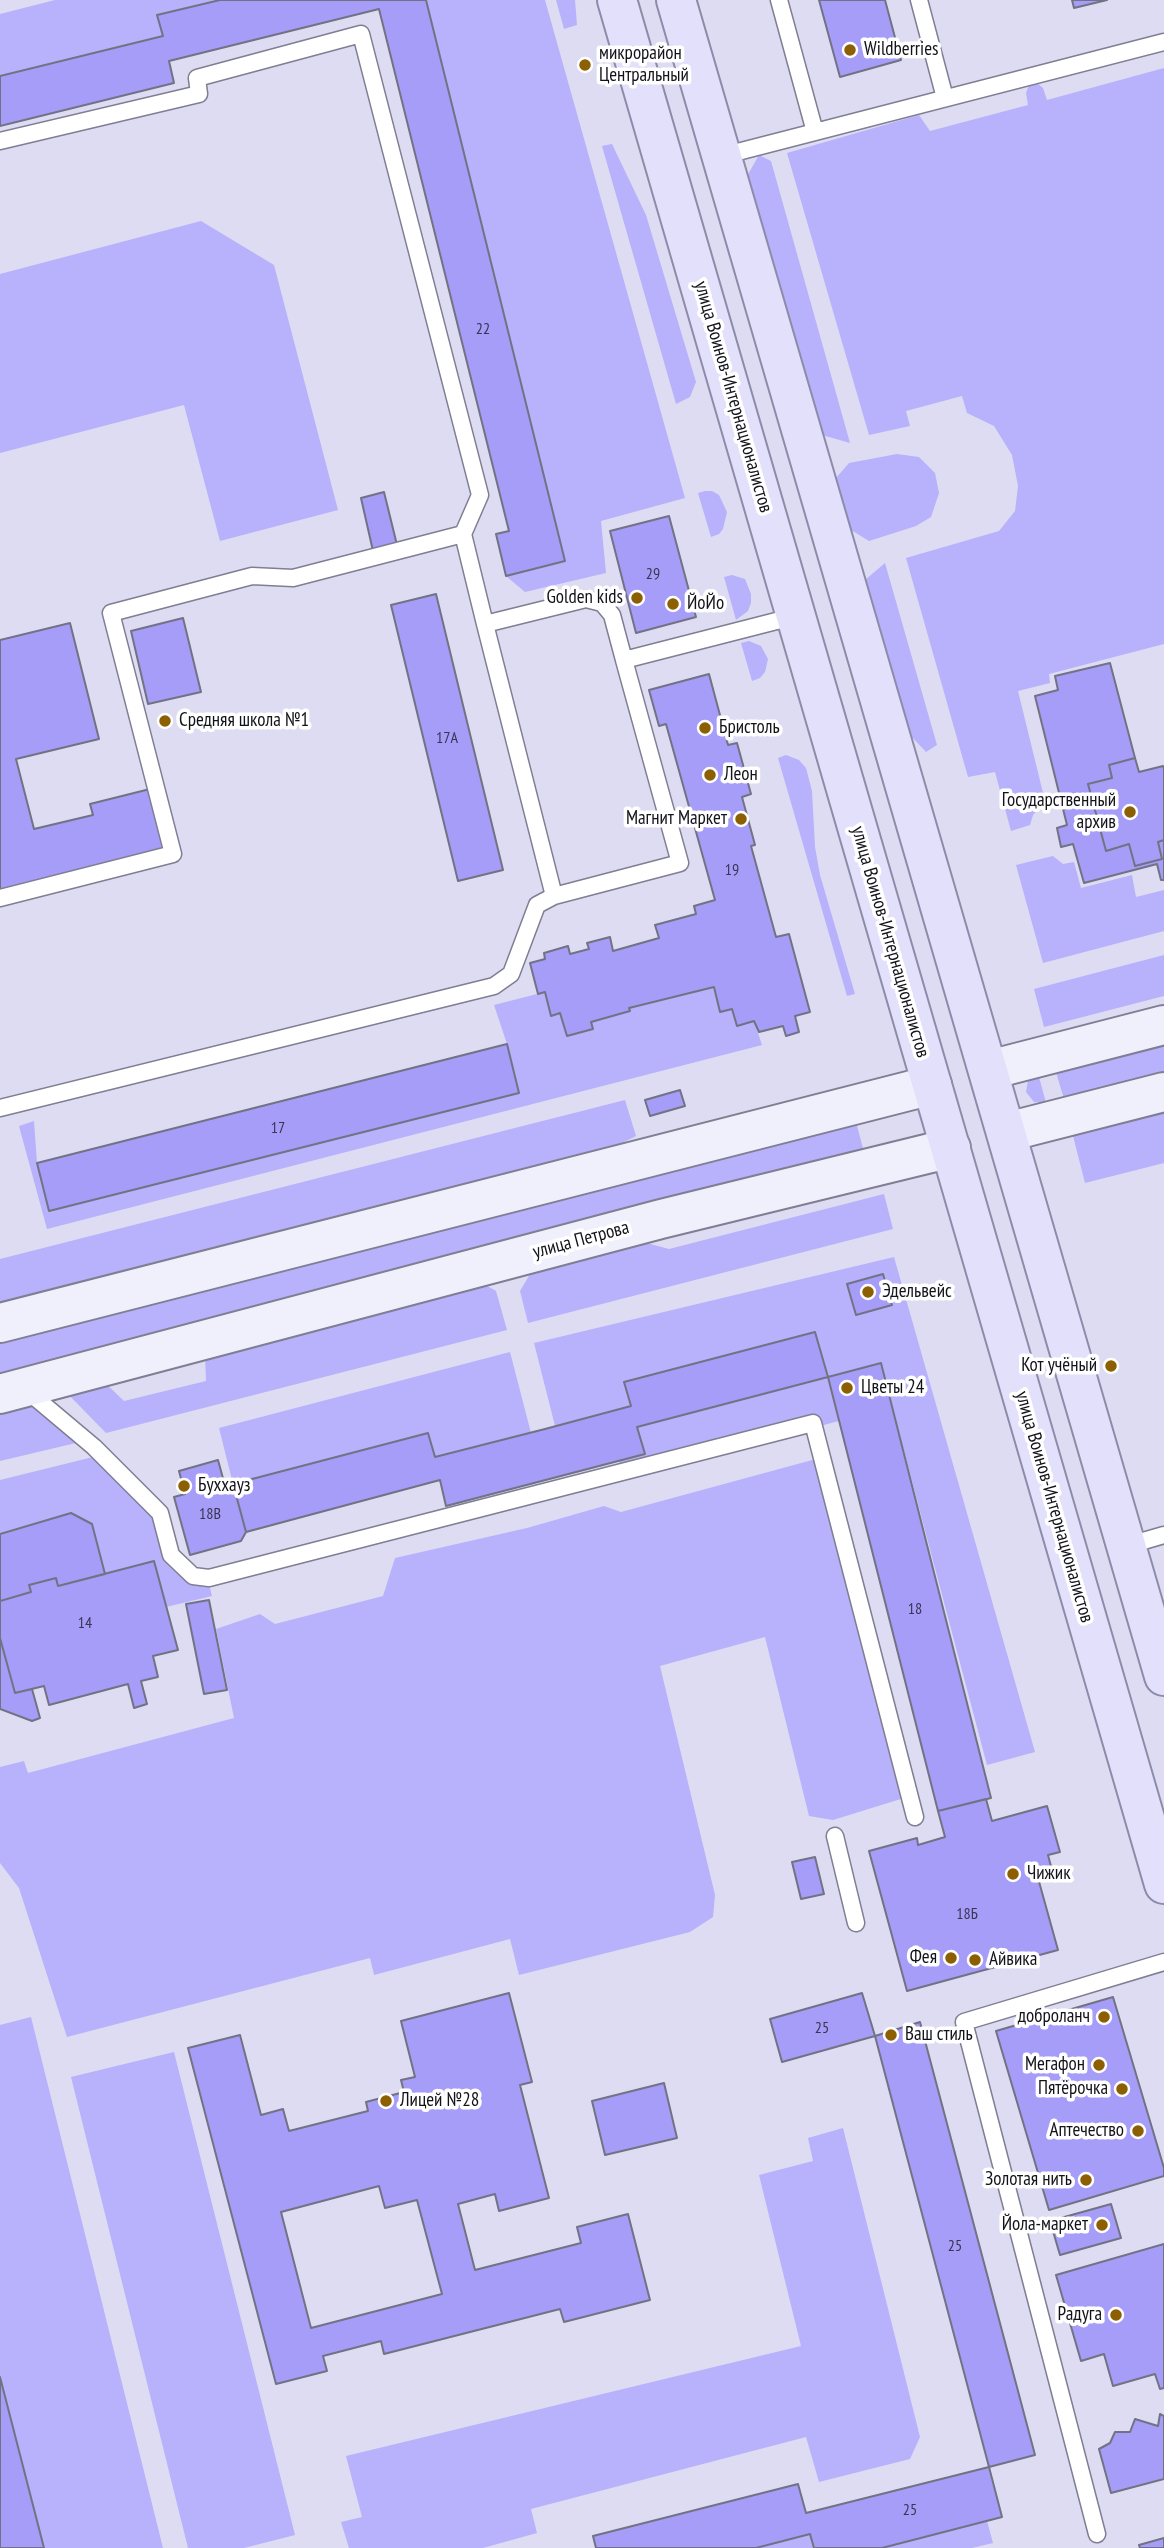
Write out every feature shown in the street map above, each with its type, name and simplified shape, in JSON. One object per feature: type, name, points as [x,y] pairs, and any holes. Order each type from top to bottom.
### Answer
[{"type":"main road","name":"улица Воинов-Интернационалистов","points":[[617,0],[1164,1884]]},
{"type":"main road","points":[[676,0],[1164,1675]]},
{"type":"main road","points":[[0,1323],[1164,1025]]},
{"type":"main road","name":"улица Петрова","points":[[12,1391],[661,1219],[951,1148],[1164,1092]]},
{"type":"lane","points":[[779,0],[815,132]]},
{"type":"lane","points":[[919,0],[945,98]]},
{"type":"lane","points":[[0,141],[199,94],[197,78],[361,34],[480,495],[463,534],[554,896]]},
{"type":"lane","points":[[722,156],[1164,42]]},
{"type":"lane","points":[[0,898],[173,854],[111,613],[252,576],[293,578],[463,534]]},
{"type":"lane","points":[[0,1108],[494,986],[511,974],[537,905],[554,896],[680,863],[612,615],[602,603],[586,599],[485,624]]},
{"type":"lane","points":[[624,660],[796,616]]},
{"type":"lane","points":[[12,1391],[94,1447],[160,1513],[171,1555],[193,1576],[209,1578],[813,1423],[915,1817]]},
{"type":"lane","points":[[1126,1546],[1164,1535]]},
{"type":"lane","points":[[835,1836],[856,1923]]},
{"type":"lane","points":[[1097,2534],[964,2022],[1164,1962]]},
{"type":"shaded area","points":[[55,0],[220,0],[158,15],[163,36],[0,76],[0,14]]},
{"type":"shaded area","points":[[426,0],[545,0],[685,498],[601,521],[606,573],[525,592],[506,576],[565,561]]},
{"type":"shaded area","points":[[556,0],[575,0],[577,25],[564,29]]},
{"type":"shaded area","points":[[1164,68],[1164,644],[1049,674],[1050,683],[1018,691],[1045,801],[1033,815],[1030,825],[1011,831],[995,772],[968,777],[906,558],[999,531],[1015,511],[1018,486],[1012,455],[994,426],[967,413],[962,396],[906,411],[910,426],[869,435],[787,153],[919,115],[930,131],[1028,105],[1026,93],[1029,85],[1037,83],[1043,88],[1047,100]]},
{"type":"shaded area","points":[[612,144],[646,215],[696,382],[690,397],[676,404],[602,146]]},
{"type":"shaded area","points":[[759,155],[771,161],[850,443],[822,435],[747,176]]},
{"type":"shaded area","points":[[201,221],[274,265],[338,510],[220,541],[184,405],[0,453],[0,274]]},
{"type":"shaded area","points":[[897,454],[919,457],[935,473],[939,493],[931,517],[916,526],[869,541],[851,530],[836,478],[849,463]]},
{"type":"shaded area","points":[[705,491],[719,495],[727,512],[723,529],[711,537],[698,493]]},
{"type":"shaded area","points":[[885,563],[937,745],[926,752],[912,737],[865,580]]},
{"type":"shaded area","points":[[732,575],[745,579],[751,594],[748,611],[736,620],[724,577]]},
{"type":"shaded area","points":[[749,641],[761,646],[768,659],[765,672],[752,681],[741,643]]},
{"type":"shaded area","points":[[786,755],[799,760],[806,768],[812,791],[815,847],[820,875],[855,994],[847,996],[778,758]]},
{"type":"shaded area","points":[[1053,856],[1063,864],[1074,862],[1081,888],[1132,875],[1136,897],[1164,890],[1164,931],[1043,963],[1016,865]]},
{"type":"shaded area","points":[[1164,955],[1164,996],[1044,1027],[1034,989]]},
{"type":"shaded area","points":[[714,987],[720,1012],[732,1009],[754,1021],[762,1045],[47,1229],[19,1126],[34,1121],[37,1163],[50,1211],[518,1093],[507,1044],[494,1005],[545,992],[551,1015],[560,1013],[567,1036],[592,1029],[591,1022],[629,1011],[629,1008]]},
{"type":"shaded area","points":[[1164,1041],[1164,1073],[1064,1099],[1055,1069]]},
{"type":"shaded area","points":[[1038,1073],[1046,1103],[1034,1102],[1026,1092],[1028,1081]]},
{"type":"shaded area","points":[[625,1100],[636,1136],[588,1160],[0,1311],[0,1259]]},
{"type":"shaded area","points":[[1164,1104],[1164,1163],[1085,1183],[1071,1128]]},
{"type":"shaded area","points":[[856,1122],[864,1152],[0,1374],[0,1342]]},
{"type":"shaded area","points":[[884,1194],[893,1229],[528,1323],[520,1291],[530,1274],[643,1242],[669,1249]]},
{"type":"shaded area","points":[[894,1257],[1035,1752],[987,1765],[881,1364],[828,1377],[839,1421],[623,1478],[619,1461],[644,1453],[637,1427],[827,1377],[815,1332],[625,1382],[631,1406],[555,1426],[534,1343]]},
{"type":"shaded area","points":[[482,1283],[496,1291],[507,1330],[106,1433],[63,1389],[101,1379],[124,1401],[206,1381],[205,1353]]},
{"type":"shaded area","points":[[510,1352],[531,1433],[435,1457],[428,1433],[233,1484],[219,1428]]},
{"type":"shaded area","points":[[26,1399],[80,1442],[0,1461],[0,1406]]},
{"type":"shaded area","points":[[93,1457],[154,1514],[169,1559],[208,1581],[212,1596],[166,1607],[154,1561],[105,1574],[92,1524],[71,1513],[0,1534],[0,1480]]},
{"type":"shaded area","points":[[816,1459],[904,1798],[833,1820],[809,1816],[765,1637],[660,1666],[715,1895],[713,1917],[690,1932],[519,1975],[510,1939],[374,1975],[370,1958],[67,2037],[19,1888],[0,1863],[0,1767],[24,1761],[28,1773],[234,1718],[216,1629],[260,1614],[275,1624],[383,1596],[395,1558],[527,1528],[604,1506],[621,1512]]},
{"type":"shaded area","points":[[31,2017],[163,2548],[44,2548],[0,2377],[0,2025]]},
{"type":"shaded area","points":[[174,2052],[295,2535],[244,2548],[188,2548],[71,2077]]},
{"type":"shaded area","points":[[843,2128],[920,2437],[910,2459],[819,2482],[806,2437],[531,2509],[537,2533],[483,2548],[349,2548],[341,2522],[362,2517],[346,2456],[801,2346],[759,2175],[813,2161],[808,2138]]},
{"type":"shaded area","points":[[987,2521],[993,2543],[972,2548],[882,2548]]},
{"type":"shaded area","points":[[810,2534],[814,2548],[756,2548]]},
{"type":"building","points":[[220,0],[426,0],[565,561],[506,576],[496,534],[509,531],[379,9],[169,61],[174,83],[0,126],[0,76],[163,36],[157,15]]},
{"type":"building","points":[[819,0],[885,0],[901,60],[840,77]]},
{"type":"building","points":[[1072,0],[1107,0],[1074,8]]},
{"type":"building","points":[[384,492],[397,545],[373,551],[361,498]]},
{"type":"building","points":[[669,516],[696,617],[636,633],[610,531]]},
{"type":"building","points":[[436,594],[503,870],[458,881],[391,605]]},
{"type":"building","points":[[183,618],[201,692],[148,704],[131,631]]},
{"type":"building","points":[[70,623],[99,739],[16,759],[34,829],[93,815],[90,804],[150,789],[165,848],[0,891],[0,640]]},
{"type":"building","points":[[1110,663],[1135,758],[1109,765],[1112,778],[1088,784],[1106,851],[1129,844],[1135,866],[1162,859],[1158,842],[1164,840],[1164,880],[1161,880],[1157,864],[1084,883],[1073,844],[1061,847],[1057,828],[1067,825],[1035,696],[1058,690],[1055,676]]},
{"type":"building","points":[[709,674],[728,745],[737,743],[751,794],[742,797],[755,845],[751,846],[776,937],[789,934],[810,1012],[795,1016],[799,1032],[786,1036],[783,1026],[759,1032],[754,1021],[737,1026],[732,1009],[720,1012],[714,987],[629,1008],[630,1011],[591,1022],[593,1029],[567,1036],[560,1013],[551,1016],[545,992],[538,994],[530,963],[545,959],[544,953],[568,946],[570,954],[589,949],[587,943],[610,937],[613,951],[659,938],[655,925],[696,914],[694,906],[715,900],[666,724],[659,726],[649,690]]},
{"type":"building","name":"Государственный архив","points":[[1135,758],[1139,772],[1163,766],[1164,840],[1158,842],[1162,859],[1135,866],[1129,844],[1106,851],[1088,784],[1112,778],[1109,765]]},
{"type":"building","points":[[507,1044],[519,1093],[49,1211],[37,1163]]},
{"type":"building","points":[[680,1090],[685,1106],[650,1116],[645,1100]]},
{"type":"building","points":[[883,1274],[892,1305],[856,1315],[847,1284]]},
{"type":"building","points":[[815,1332],[828,1377],[637,1427],[645,1454],[446,1506],[440,1480],[246,1532],[233,1484],[428,1433],[435,1457],[545,1429],[631,1406],[624,1382]]},
{"type":"building","points":[[881,1363],[991,1798],[938,1811],[828,1377]]},
{"type":"building","points":[[218,1460],[224,1482],[232,1480],[246,1532],[241,1541],[190,1555],[174,1497],[185,1494],[179,1471]]},
{"type":"building","points":[[71,1513],[92,1524],[105,1574],[58,1586],[56,1578],[29,1585],[31,1592],[0,1601],[0,1534]]},
{"type":"building","points":[[154,1561],[178,1650],[153,1656],[158,1677],[141,1681],[147,1704],[134,1708],[128,1684],[49,1705],[44,1686],[15,1693],[0,1638],[0,1601],[31,1592],[29,1585],[56,1578],[58,1586]]},
{"type":"building","points":[[209,1600],[227,1690],[204,1694],[186,1604]]},
{"type":"building","points":[[0,1638],[15,1693],[32,1689],[40,1718],[32,1721],[0,1709]]},
{"type":"building","points":[[986,1799],[992,1821],[1047,1806],[1060,1852],[1048,1855],[1053,1874],[1038,1878],[1058,1950],[907,1991],[869,1851],[917,1838],[918,1845],[945,1837],[938,1811]]},
{"type":"building","points":[[815,1857],[824,1894],[801,1899],[792,1862]]},
{"type":"building","points":[[509,1993],[532,2082],[520,2085],[549,2198],[499,2211],[495,2194],[458,2204],[475,2270],[581,2243],[577,2227],[628,2214],[650,2300],[564,2322],[560,2309],[384,2354],[381,2341],[323,2356],[327,2371],[276,2384],[188,2048],[240,2035],[261,2115],[283,2109],[289,2131],[368,2111],[366,2102],[404,2092],[401,2080],[415,2077],[401,2021]],"holes":[[[379,2186],[385,2208],[417,2200],[442,2294],[311,2328],[281,2212]]]},
{"type":"building","points":[[862,1993],[875,2036],[782,2062],[770,2019]]},
{"type":"building","points":[[1113,1997],[1164,2168],[1164,2176],[1049,2210],[996,2031]]},
{"type":"building","points":[[920,2022],[1035,2455],[989,2467],[875,2036]]},
{"type":"building","points":[[664,2083],[677,2138],[605,2155],[592,2101]]},
{"type":"building","points":[[1111,2204],[1121,2238],[1060,2255],[1050,2221]]},
{"type":"building","name":"Радуга","points":[[1164,2244],[1164,2388],[1160,2389],[1155,2374],[1113,2386],[1104,2354],[1081,2361],[1056,2275]]},
{"type":"building","points":[[0,2377],[44,2548],[0,2548]]},
{"type":"building","points":[[1160,2414],[1164,2416],[1164,2479],[1111,2493],[1099,2449],[1110,2443],[1115,2432],[1130,2432],[1135,2419],[1158,2426]]},
{"type":"building","points":[[989,2467],[1002,2517],[882,2548],[814,2548],[810,2534],[756,2548],[596,2548],[593,2536],[798,2484],[806,2513]]},
{"type":"building","points":[[1164,2538],[1164,2548],[1140,2548],[1139,2545]]},
{"type":"place","name":"Wildberries","points":[[850,50]]},
{"type":"place","name":"микрорайон Центральный","points":[[585,65]]},
{"type":"place","name":"Golden kids","points":[[637,598]]},
{"type":"place","name":"ЙоЙо","points":[[673,604]]},
{"type":"place","name":"Средняя школа №1","points":[[165,721]]},
{"type":"place","name":"Бристоль","points":[[705,728]]},
{"type":"place","name":"Леон","points":[[710,775]]},
{"type":"place","name":"Государственный архив","points":[[1130,812]]},
{"type":"place","name":"Магнит Маркет","points":[[741,819]]},
{"type":"place","name":"Эдельвейс","points":[[868,1292]]},
{"type":"place","name":"Кот учёный","points":[[1111,1366]]},
{"type":"place","name":"Цветы 24","points":[[847,1388]]},
{"type":"place","name":"Буххауз","points":[[184,1486]]},
{"type":"place","name":"Чижик","points":[[1013,1874]]},
{"type":"place","name":"Фея","points":[[951,1958]]},
{"type":"place","name":"Айвика","points":[[975,1960]]},
{"type":"place","name":"доброланч","points":[[1104,2017]]},
{"type":"place","name":"Ваш стиль","points":[[891,2035]]},
{"type":"place","name":"Мегафон","points":[[1099,2065]]},
{"type":"place","name":"Пятёрочка","points":[[1122,2089]]},
{"type":"place","name":"Лицей №28","points":[[386,2101]]},
{"type":"place","name":"Аптечество","points":[[1138,2131]]},
{"type":"place","name":"Золотая нить","points":[[1086,2180]]},
{"type":"place","name":"Йола-маркет","points":[[1102,2225]]},
{"type":"place","name":"Радуга","points":[[1116,2315]]}]
